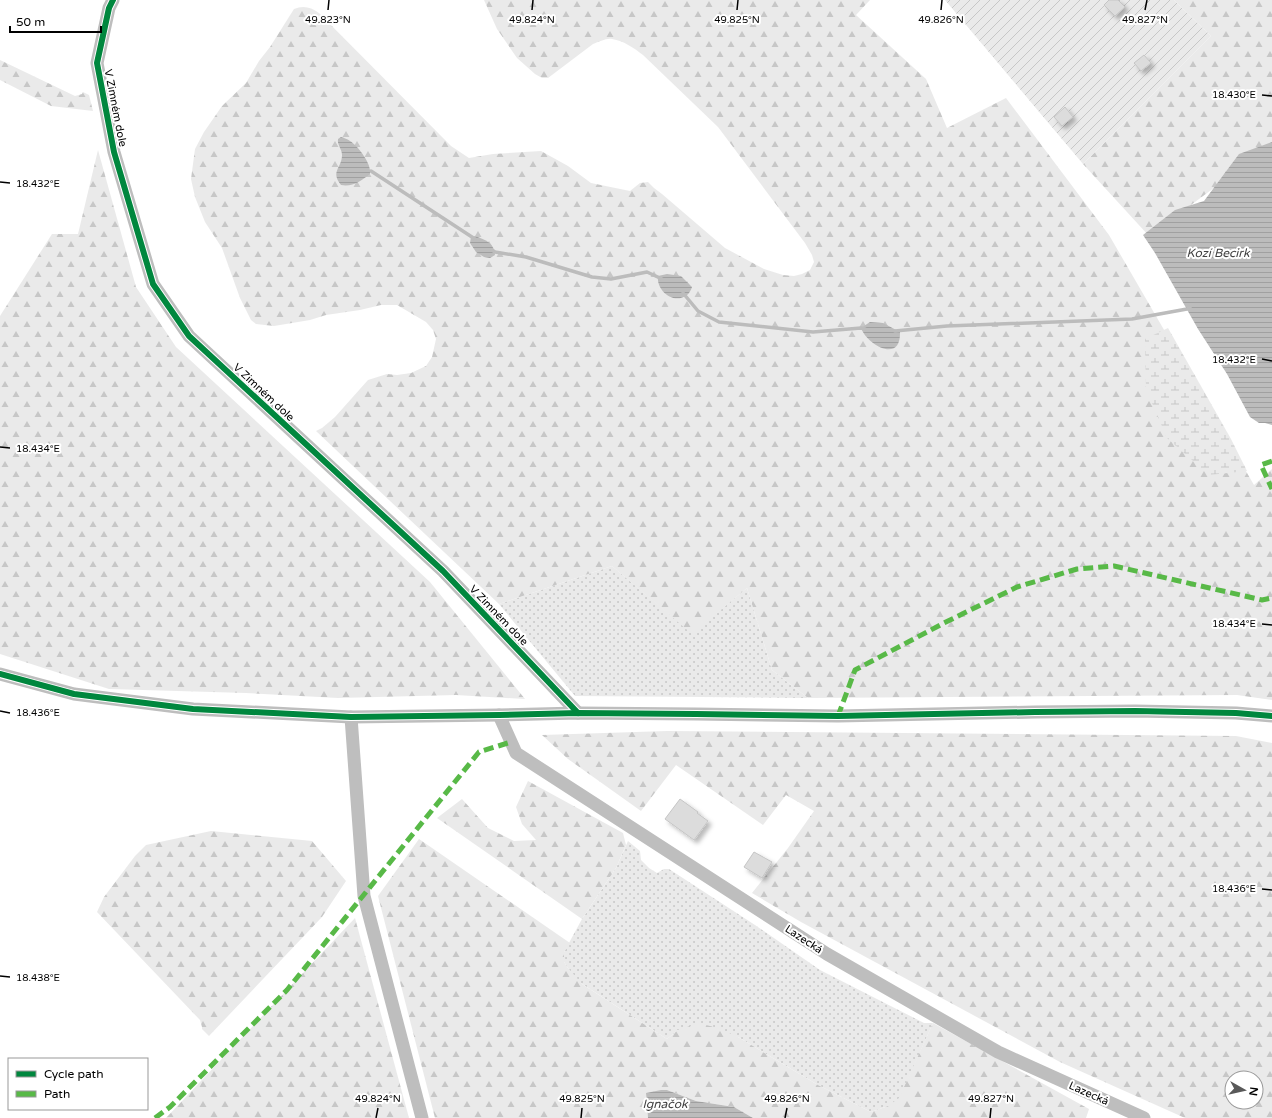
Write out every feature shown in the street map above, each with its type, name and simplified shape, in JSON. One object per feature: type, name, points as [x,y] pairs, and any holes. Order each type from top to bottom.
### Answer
[{"type":"street","name":"V Zimném dole","points":[[113,0],[109,8],[97,63],[114,152],[153,284],[189,336],[443,571],[578,713]]},
{"type":"street","points":[[0,674],[74,694],[193,709],[351,717],[578,713],[838,716],[1135,711],[1236,713],[1272,716]]},
{"type":"street","name":"Lazecká","points":[[499,715],[516,754],[827,954],[998,1052],[1144,1118]]},
{"type":"street","points":[[351,717],[364,896],[422,1118]]},
{"type":"green space","points":[[484,0],[870,0],[856,15],[926,79],[947,128],[1006,98],[1109,235],[1254,485],[1272,469],[1272,700],[1237,695],[808,698],[772,670],[747,588],[692,634],[612,566],[499,604],[316,431],[335,417],[368,380],[387,374],[397,375],[411,373],[426,366],[432,357],[436,339],[433,330],[426,322],[397,305],[381,305],[274,326],[256,324],[251,320],[240,298],[222,248],[205,222],[195,197],[191,179],[195,149],[204,132],[222,106],[246,83],[294,9],[307,7],[319,13],[451,146],[469,158],[493,154],[541,151],[568,166],[591,183],[630,191],[640,183],[648,182],[725,248],[764,269],[783,275],[794,276],[810,270],[814,262],[805,243],[718,127],[643,55],[621,41],[612,39],[605,40],[593,44],[548,78],[542,78],[535,74],[517,58],[497,29]]},
{"type":"green space","points":[[945,0],[1174,0],[1211,36],[1083,164]]},
{"type":"green space","points":[[1174,0],[1272,0],[1272,145],[1149,236],[1083,164],[1211,36]]},
{"type":"green space","points":[[0,60],[75,96],[82,94],[83,92],[89,95],[93,111],[51,106],[0,80]]},
{"type":"green space","points":[[98,150],[136,287],[176,347],[430,582],[525,699],[456,695],[338,698],[246,693],[109,689],[0,654],[0,316],[52,234],[78,234]]},
{"type":"green space","points":[[1168,328],[1231,439],[1247,471],[1209,475],[1167,438],[1146,389],[1145,339]]},
{"type":"green space","points":[[612,566],[692,633],[747,588],[772,670],[808,698],[575,696],[499,604]]},
{"type":"green space","points":[[667,731],[1236,736],[1272,743],[1272,1118],[1185,1118],[1060,1062],[801,922],[752,893],[788,848],[814,811],[786,795],[763,825],[676,765],[641,811],[568,759],[542,735]]},
{"type":"green space","points":[[528,781],[623,833],[626,845],[616,868],[582,919],[437,818],[462,799],[488,828],[514,841],[536,840],[522,824],[516,807]]},
{"type":"green space","points":[[211,831],[312,841],[346,881],[322,917],[209,1036],[202,1029],[200,1020],[97,912],[104,897],[135,856],[146,845]]},
{"type":"green space","points":[[419,839],[570,943],[564,952],[564,962],[582,984],[667,1039],[678,1030],[693,1025],[706,1025],[718,1028],[738,1037],[818,1085],[871,1112],[888,1106],[899,1098],[933,1023],[1089,1109],[1086,1118],[753,1118],[734,1107],[696,1101],[667,1090],[646,1093],[648,1118],[435,1118],[378,896]]},
{"type":"green space","points":[[628,841],[640,851],[641,860],[657,873],[664,869],[669,869],[755,925],[820,970],[924,1023],[933,1023],[895,1109],[888,1106],[871,1112],[818,1085],[738,1037],[678,1030],[667,1039],[576,980],[564,962],[564,952],[582,919],[616,868]]},
{"type":"green space","points":[[355,918],[409,1118],[166,1118]]},
{"type":"water","points":[[341,137],[353,143],[357,147],[369,165],[370,174],[357,183],[341,185],[338,180],[336,173],[342,159],[342,153],[338,139]]},
{"type":"water","name":"Kozí Becirk","points":[[1272,142],[1272,425],[1259,423],[1250,417],[1227,374],[1198,329],[1155,253],[1143,235],[1175,210],[1204,201],[1239,154]]},
{"type":"water","points":[[475,236],[489,242],[495,255],[490,258],[484,257],[476,252],[470,243],[471,237]]},
{"type":"water","points":[[667,274],[681,276],[692,287],[691,291],[682,298],[667,295],[660,287],[658,276]]},
{"type":"water","points":[[870,322],[883,323],[900,332],[899,342],[895,347],[890,349],[883,348],[876,345],[864,334],[861,328]]},
{"type":"water","name":"Ignačok","points":[[667,1090],[696,1101],[734,1107],[753,1118],[648,1118],[646,1093]]},
{"type":"building","points":[[1109,0],[1118,0],[1125,7],[1115,16],[1104,5]]},
{"type":"building","points":[[1144,55],[1151,63],[1141,71],[1134,63]]},
{"type":"building","points":[[1065,107],[1073,117],[1062,126],[1054,117]]},
{"type":"building","points":[[680,799],[708,821],[694,840],[665,819]]},
{"type":"building","points":[[754,852],[772,862],[762,878],[744,867]]},
{"type":"waterway","points":[[371,171],[475,239]]},
{"type":"waterway","points":[[492,250],[495,252],[526,257],[592,277],[611,279],[647,272],[662,279]]},
{"type":"waterway","points":[[683,293],[698,311],[719,322],[813,332],[861,328],[865,329]]},
{"type":"waterway","points":[[895,331],[947,326],[1132,319],[1187,309],[1190,307]]},
{"type":"marked path","points":[[1272,461],[1261,465],[1272,489]]},
{"type":"marked path","points":[[838,716],[855,670],[944,623],[1017,587],[1077,569],[1114,566],[1262,600],[1272,598]]},
{"type":"marked path","points":[[155,1118],[170,1107],[287,990],[479,752],[511,742]]},
{"type":"cycle path","points":[[113,0],[109,8],[97,63],[114,152],[153,284],[189,336],[443,571],[578,713]]},
{"type":"cycle path","points":[[0,674],[74,694],[193,709],[351,717],[578,713],[838,716],[1135,711],[1236,713],[1272,716]]}]
